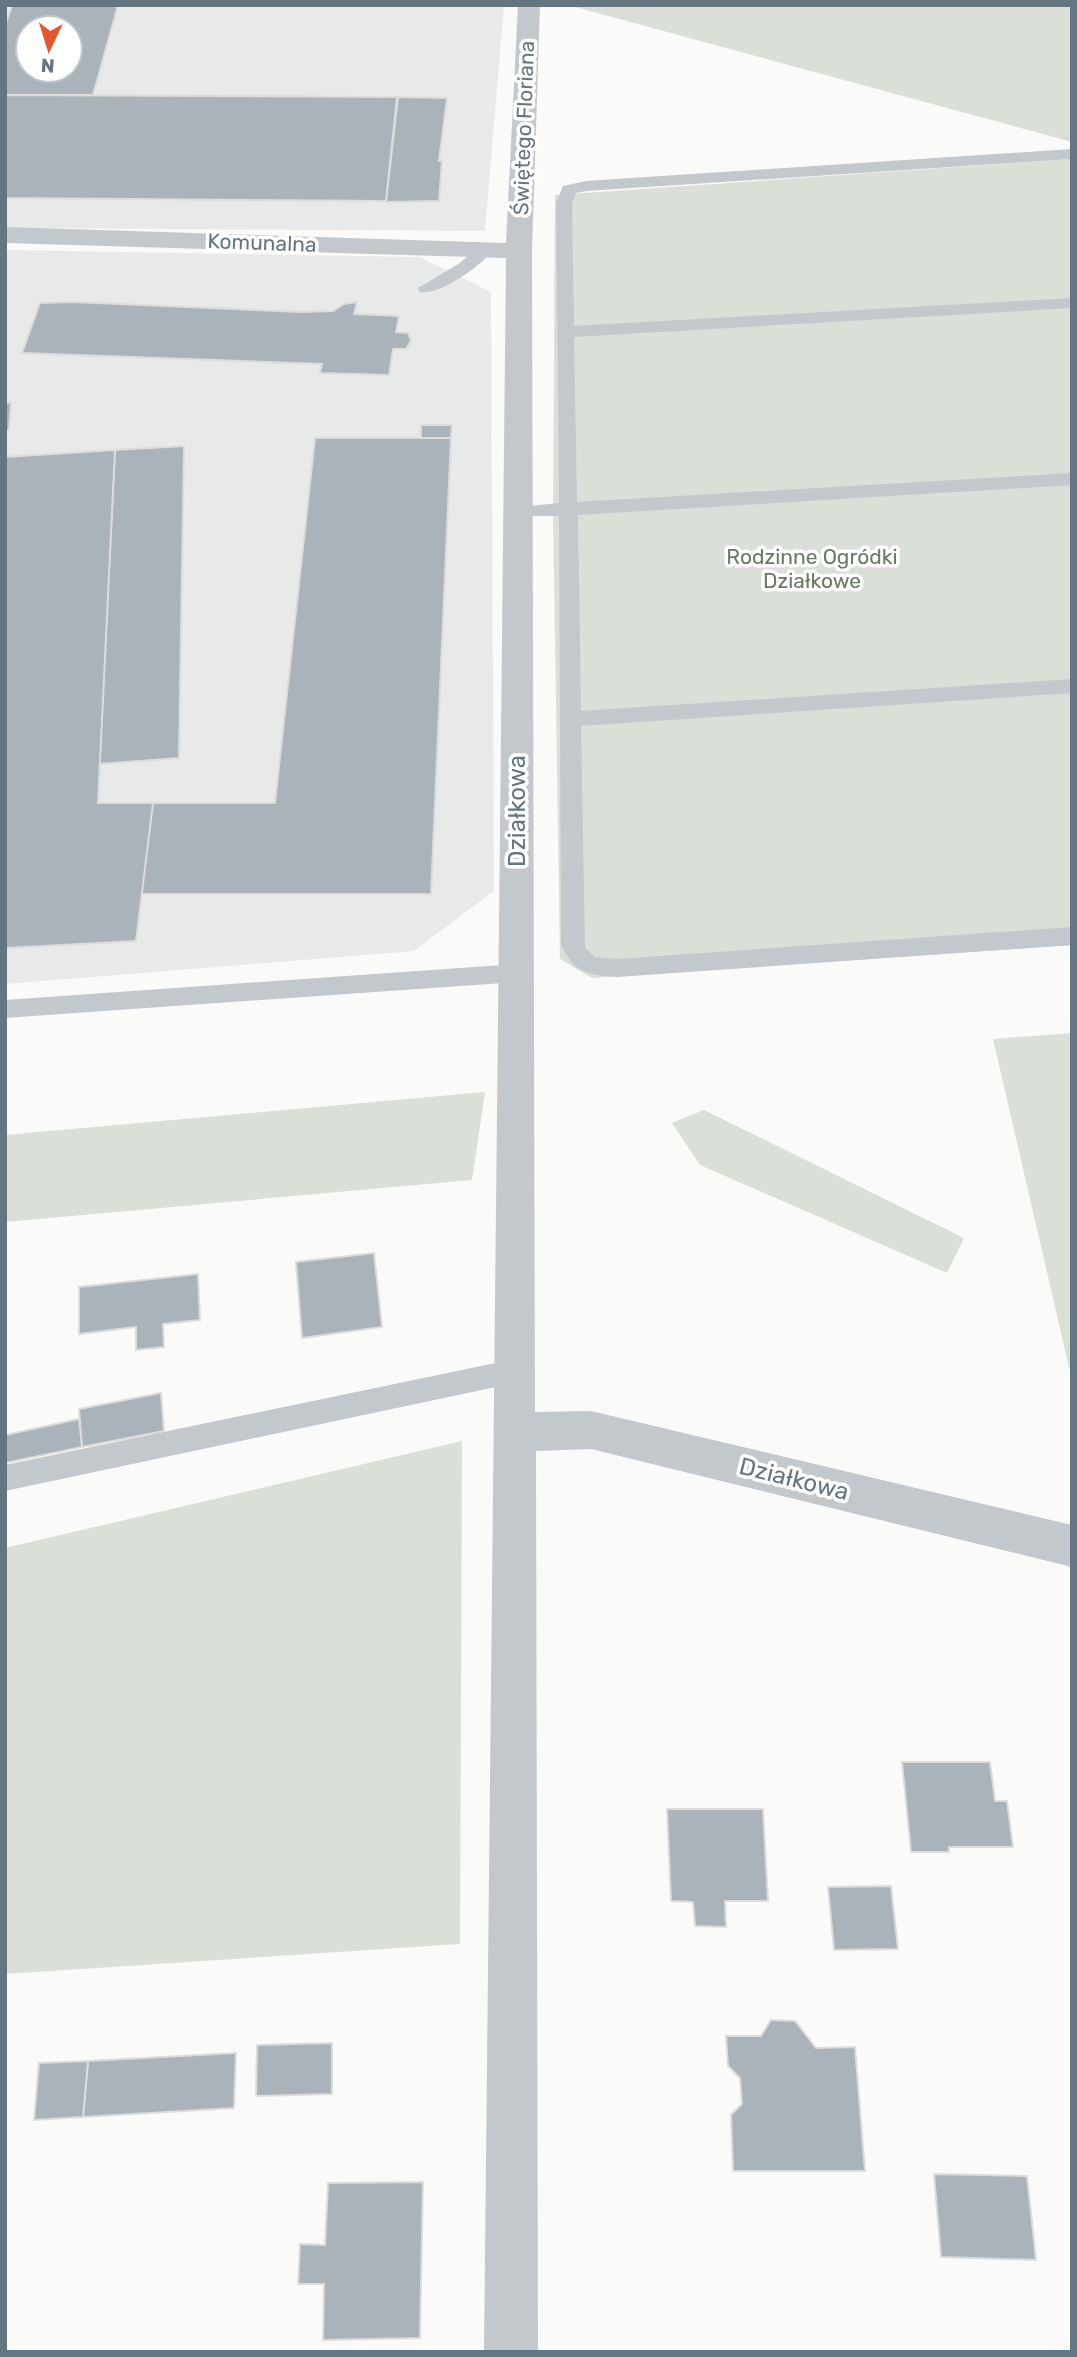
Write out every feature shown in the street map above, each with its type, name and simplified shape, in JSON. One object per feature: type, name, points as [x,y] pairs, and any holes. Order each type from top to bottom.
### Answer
[{"type":"street","name":"Świętego Floriana","points":[[519,251],[529,5]]},
{"type":"street","name":"Komunalna","points":[[5,235],[519,251]]},
{"type":"street","name":"Działkowa","points":[[511,2352],[519,251]]},
{"type":"street","name":"Działkowa","points":[[515,1432],[591,1430],[1072,1546]]},
{"type":"lane","points":[[1072,155],[569,189],[564,203],[573,719],[572,944],[577,957],[589,965],[617,968],[1072,936]]},
{"type":"lane","points":[[426,288],[466,267],[485,250]]},
{"type":"lane","points":[[565,332],[1072,303]]},
{"type":"lane","points":[[518,512],[1072,479]]},
{"type":"lane","points":[[573,719],[1072,686]]},
{"type":"lane","points":[[5,1009],[516,973]]},
{"type":"lane","points":[[5,1478],[515,1371]]},
{"type":"shaded area","points":[[5,5],[504,5],[485,231],[5,228]]},
{"type":"shaded area","points":[[5,250],[420,257],[491,292],[494,891],[414,951],[5,984]]},
{"type":"green space","points":[[568,5],[1072,5],[1072,142]]},
{"type":"green space","name":"Rodzinne Ogródki Działkowe","points":[[1072,159],[1072,945],[592,978],[560,959],[553,510],[555,195]]},
{"type":"green space","points":[[1072,1033],[1072,1380],[993,1039]]},
{"type":"green space","points":[[485,1092],[472,1180],[5,1222],[5,1135]]},
{"type":"green space","points":[[704,1110],[964,1238],[947,1273],[700,1165],[672,1123]]},
{"type":"green space","points":[[462,1441],[460,1944],[5,1974],[5,1548]]},
{"type":"building","points":[[12,5],[118,5],[93,95],[5,95],[5,26]]},
{"type":"building","points":[[5,95],[397,97],[386,201],[5,198]]},
{"type":"building","points":[[398,97],[447,98],[439,161],[442,161],[439,201],[386,202]]},
{"type":"building","points":[[73,302],[301,312],[333,311],[344,304],[357,302],[354,314],[399,316],[396,332],[408,333],[411,341],[406,349],[393,349],[389,375],[320,373],[322,364],[22,353],[40,303]]},
{"type":"building","points":[[5,403],[11,403],[9,430],[5,430]]},
{"type":"building","points":[[421,425],[452,425],[451,438],[421,438]]},
{"type":"building","points":[[315,438],[451,438],[431,894],[140,894],[153,803],[275,803]]},
{"type":"building","points":[[184,446],[179,758],[99,764],[115,450]]},
{"type":"building","points":[[115,450],[98,803],[153,803],[136,941],[5,948],[5,457]]},
{"type":"building","points":[[374,1253],[382,1327],[302,1338],[296,1262]]},
{"type":"building","points":[[198,1274],[200,1320],[163,1324],[164,1347],[136,1350],[136,1327],[79,1334],[79,1287]]},
{"type":"building","points":[[161,1393],[164,1431],[82,1447],[79,1409]]},
{"type":"building","points":[[79,1419],[82,1447],[5,1463],[5,1435]]},
{"type":"building","points":[[902,1762],[990,1762],[995,1801],[1007,1801],[1013,1847],[949,1847],[949,1852],[911,1852]]},
{"type":"building","points":[[667,1809],[763,1809],[768,1901],[725,1901],[726,1927],[695,1926],[693,1902],[671,1901]]},
{"type":"building","points":[[891,1886],[898,1949],[834,1950],[828,1887]]},
{"type":"building","points":[[771,2020],[795,2021],[816,2048],[855,2047],[865,2171],[733,2171],[731,2115],[742,2104],[740,2078],[728,2066],[726,2036],[761,2036]]},
{"type":"building","points":[[332,2043],[332,2094],[256,2096],[257,2045]]},
{"type":"building","points":[[236,2053],[234,2108],[83,2117],[88,2061]]},
{"type":"building","points":[[88,2061],[83,2117],[34,2120],[39,2063]]},
{"type":"building","points":[[934,2174],[1027,2176],[1036,2260],[941,2257]]},
{"type":"building","points":[[423,2182],[420,2338],[323,2340],[324,2284],[298,2284],[300,2244],[325,2245],[328,2183]]}]
